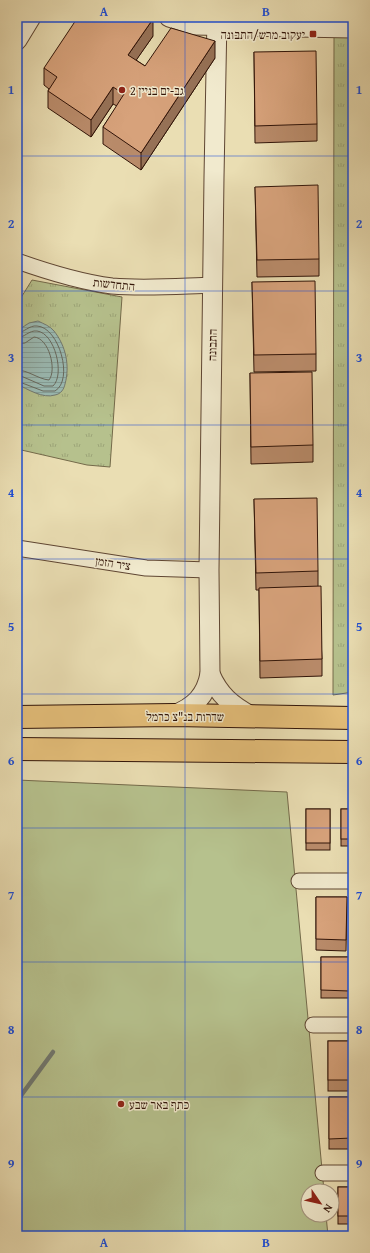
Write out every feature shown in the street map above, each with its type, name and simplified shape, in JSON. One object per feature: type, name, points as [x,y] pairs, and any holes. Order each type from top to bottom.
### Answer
[{"type":"main road","name":"שדרות בנ\"צ כרמל","points":[[17,717],[174,715],[353,718]]},
{"type":"main road","points":[[17,750],[353,752]]},
{"type":"street","points":[[17,40],[31,17]]},
{"type":"street","points":[[169,17],[194,25],[217,21],[353,28]]},
{"type":"street","name":"התבונה","points":[[174,715],[183,712],[194,704],[202,694],[210,674],[209,570],[217,21]]},
{"type":"street","name":"התחדשות","points":[[17,261],[42,270],[79,280],[112,286],[147,287],[213,285]]},
{"type":"street","name":"ציר הזמן","points":[[17,548],[146,568],[209,570]]},
{"type":"street","name":"התבונה","points":[[210,674],[215,686],[222,695],[239,710],[251,716]]},
{"type":"street","points":[[299,881],[353,881]]},
{"type":"street","points":[[313,1025],[353,1025]]},
{"type":"street","points":[[323,1173],[353,1172]]},
{"type":"green space","points":[[334,36],[353,37],[353,692],[333,695]]},
{"type":"green space","points":[[32,280],[122,297],[110,467],[87,465],[17,449],[17,304]]},
{"type":"green space","points":[[17,780],[287,792],[323,1183],[300,1183],[300,1223],[327,1223],[328,1236],[17,1236]]},
{"type":"water","points":[[38,321],[49,326],[54,331],[66,356],[67,370],[65,386],[61,392],[50,396],[40,395],[17,384],[17,331],[29,323]]},
{"type":"building","name":"גב-ים בניין 2","points":[[78,17],[150,17],[153,19],[128,55],[145,66],[171,28],[215,41],[141,153],[103,127],[124,94],[113,87],[91,120],[48,91],[57,77],[44,68]]},
{"type":"building","points":[[316,51],[317,124],[255,126],[254,52]]},
{"type":"building","points":[[318,185],[319,259],[257,260],[255,187]]},
{"type":"building","points":[[315,281],[316,354],[254,355],[252,282]]},
{"type":"building","points":[[312,372],[313,445],[251,447],[250,373]]},
{"type":"building","points":[[317,498],[318,571],[256,573],[254,499]]},
{"type":"building","points":[[321,586],[322,659],[260,661],[259,588]]},
{"type":"building","points":[[306,809],[330,809],[330,843],[306,843]]},
{"type":"building","points":[[341,809],[353,809],[353,839],[341,839]]},
{"type":"building","points":[[316,897],[347,897],[346,940],[316,939]]},
{"type":"building","points":[[321,957],[349,957],[349,991],[321,990]]},
{"type":"building","points":[[328,1041],[352,1041],[352,1080],[328,1080]]},
{"type":"building","points":[[329,1097],[352,1097],[352,1138],[329,1139]]},
{"type":"building","points":[[340,1187],[353,1187],[353,1216],[340,1216]]},
{"type":"waterway","points":[[17,1101],[53,1052]]},
{"type":"place","name":"יעקוב מרש/התבונה","points":[[313,34]]},
{"type":"place","name":"גב-ים בניין 2","points":[[122,90]]},
{"type":"place","name":"כתף באר שבע","points":[[121,1104]]}]
